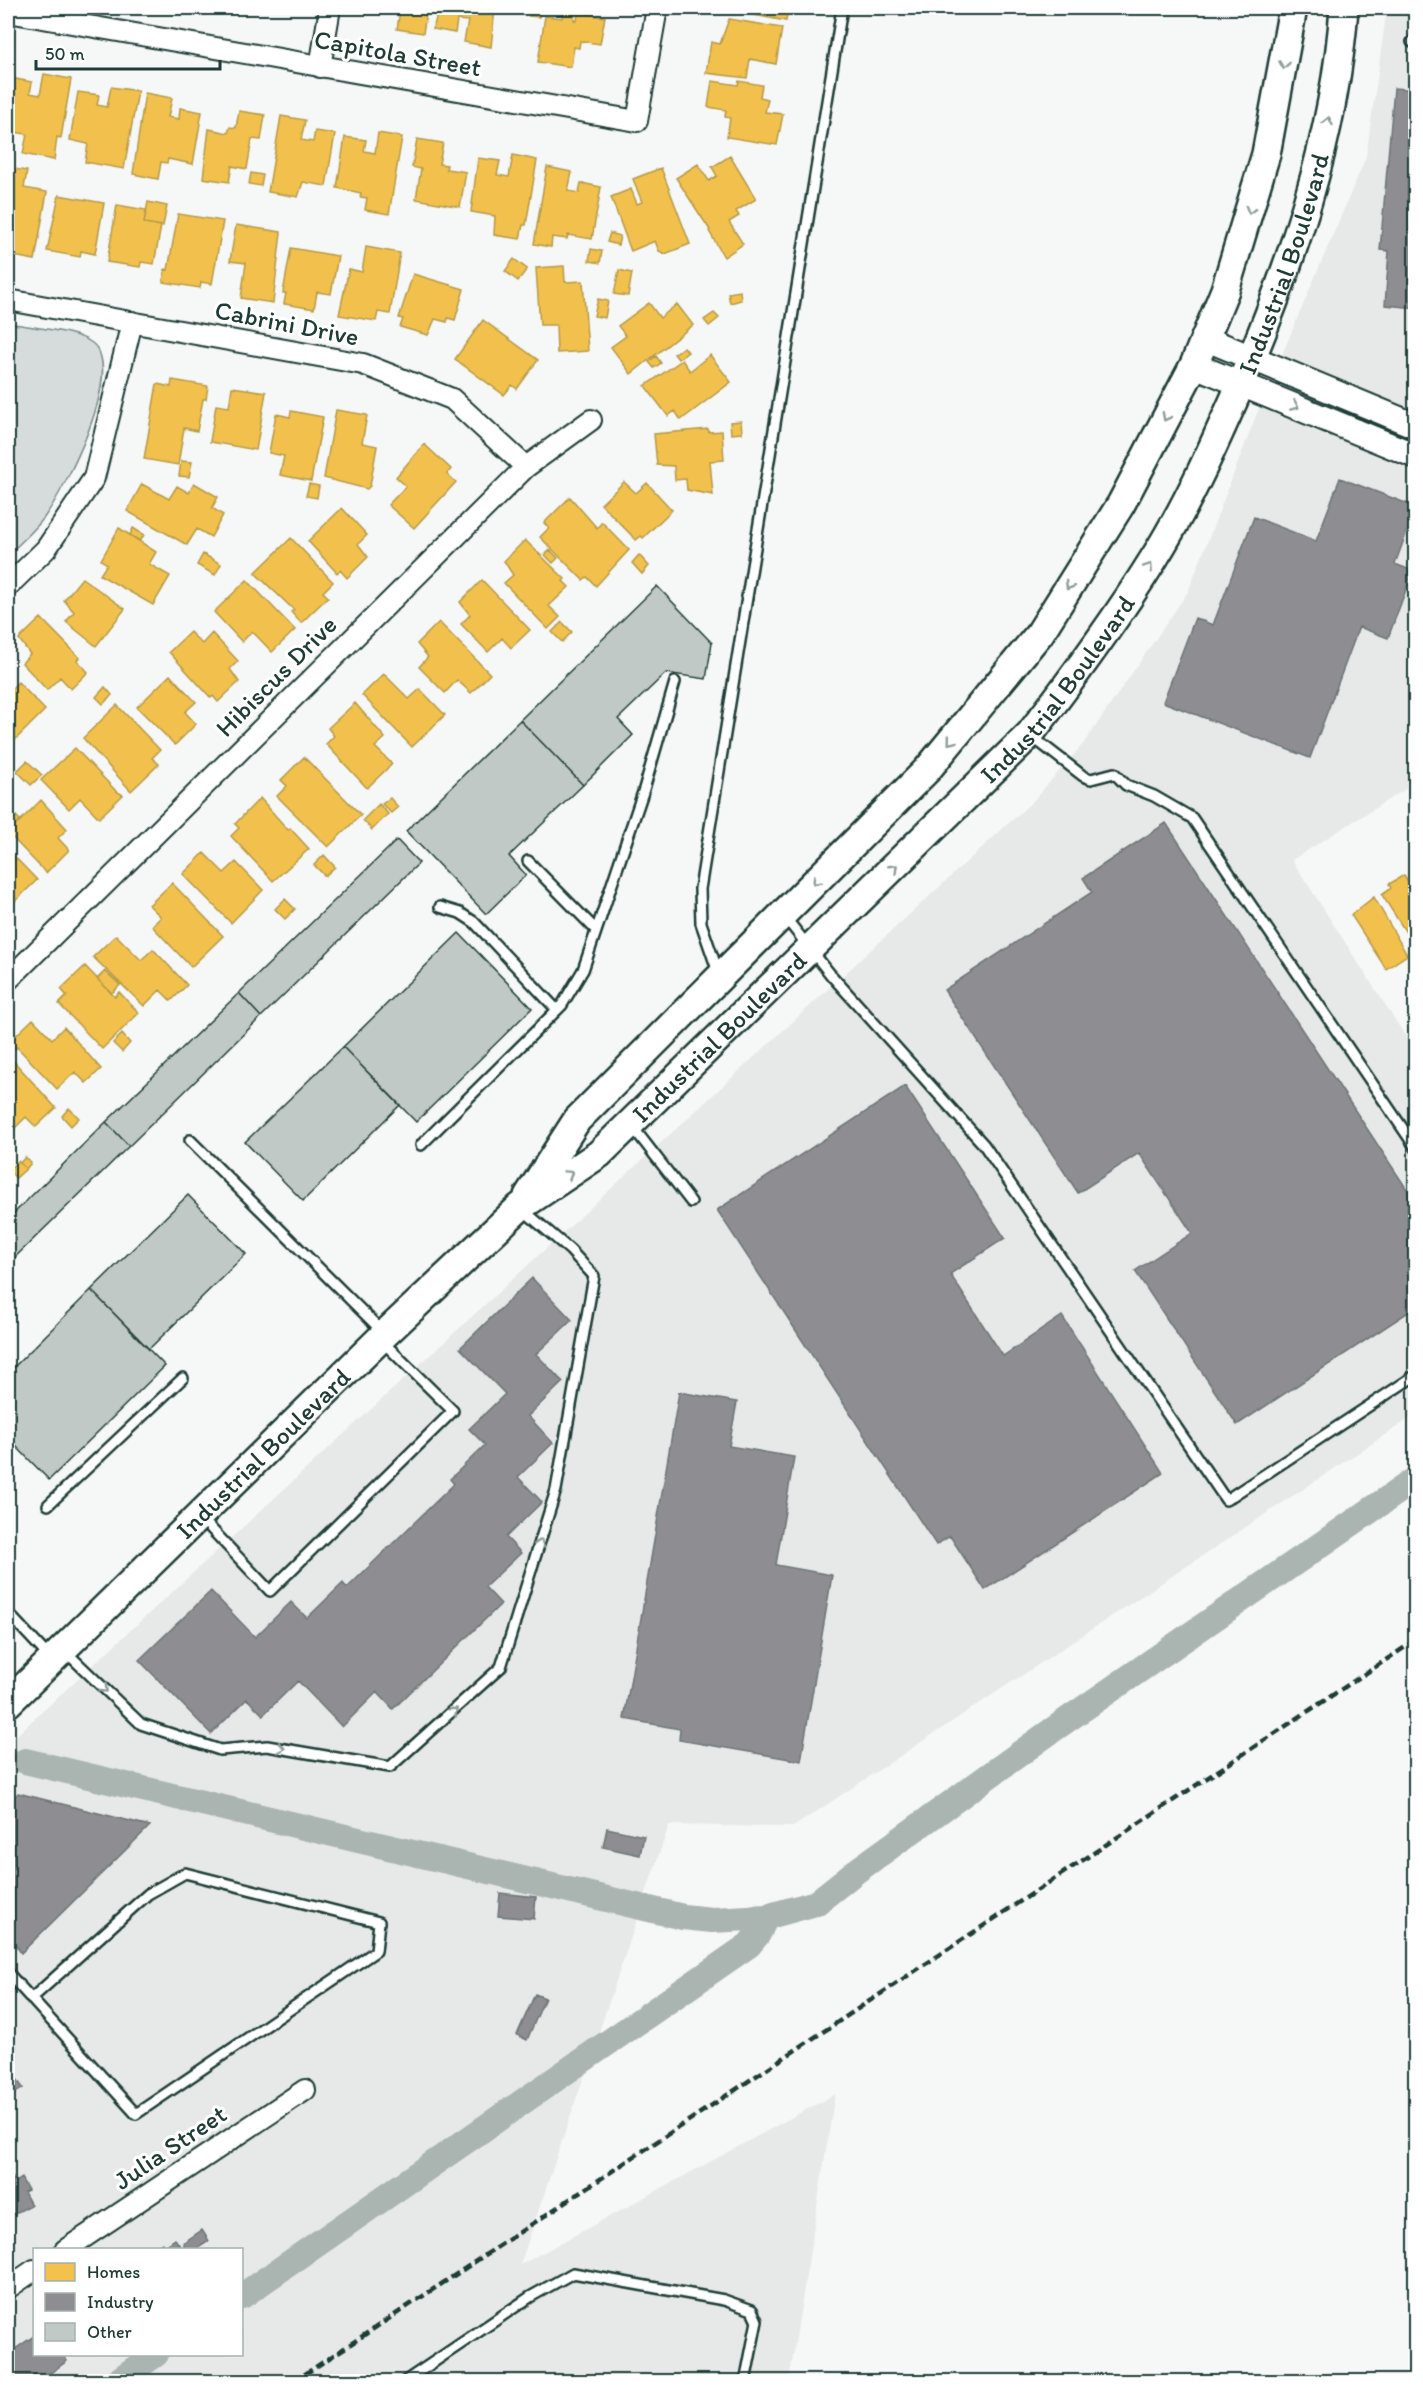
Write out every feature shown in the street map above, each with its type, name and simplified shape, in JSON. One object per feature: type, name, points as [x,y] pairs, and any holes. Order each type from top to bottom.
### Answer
[{"type":"main road","name":"Industrial Boulevard","points":[[520,1207],[577,1120],[927,770],[1040,633],[1121,504],[1194,366],[1225,290],[1266,154],[1293,8]]},
{"type":"main road","name":"Industrial Boulevard","points":[[8,1702],[382,1336],[520,1207],[599,1154],[1030,734],[1086,662],[1153,560],[1210,454],[1253,356],[1289,263],[1316,171],[1332,103],[1344,8]]},
{"type":"street","points":[[320,67],[330,8]]},
{"type":"street","name":"Capitola Street","points":[[8,12],[637,121],[657,8]]},
{"type":"street","name":"Cabrini Drive","points":[[8,300],[363,364],[452,399],[526,467]]},
{"type":"street","points":[[8,586],[46,549],[94,478],[132,322]]},
{"type":"street","points":[[1204,338],[1253,356],[1416,426]]},
{"type":"street","points":[[1194,366],[1241,383],[1416,456]]},
{"type":"street","name":"Hibiscus Drive","points":[[8,980],[526,467],[591,420]]},
{"type":"street","name":"Julia Street","points":[[68,2248],[305,2090]]},
{"type":"street","points":[[8,2288],[33,2271]]},
{"type":"lane","points":[[720,977],[701,922],[700,889],[842,8]]},
{"type":"lane","points":[[422,1145],[557,1010],[582,970],[644,789],[675,682]]},
{"type":"lane","points":[[1030,734],[1083,776],[1091,779],[1114,774],[1126,785],[1154,796],[1192,818],[1416,1148]]},
{"type":"lane","points":[[528,861],[596,930]]},
{"type":"lane","points":[[440,907],[460,913],[474,922],[557,1010]]},
{"type":"lane","points":[[783,914],[811,949],[984,1145],[1226,1500],[1416,1375]]},
{"type":"lane","points":[[631,1123],[691,1202]]},
{"type":"lane","points":[[190,1140],[453,1411],[270,1591],[199,1516]]},
{"type":"lane","points":[[8,1613],[141,1724],[220,1750],[267,1746],[390,1767],[501,1667],[556,1490],[594,1276],[570,1250],[520,1207]]},
{"type":"lane","points":[[48,1505],[183,1378]]},
{"type":"lane","points":[[8,1973],[31,1999],[136,2114],[376,1951],[379,1922],[185,1873],[148,1894],[31,1999]]},
{"type":"lane","points":[[404,2382],[530,2296],[573,2273],[724,2301],[752,2310],[757,2321],[745,2382]]},
{"type":"shaded area","points":[[1387,8],[1415,8],[1415,783],[1292,860],[1415,1051],[1415,1415],[793,1827],[669,1825],[520,2265],[835,2094],[789,2381],[8,2382],[8,1743],[1033,801],[1084,743],[1188,592],[1256,416],[1366,157]]},
{"type":"shaded area","points":[[8,323],[64,332],[92,343],[101,357],[102,378],[88,431],[53,505],[43,519],[8,555]]},
{"type":"building: Homes","points":[[393,8],[427,8],[423,33],[397,29],[400,10]]},
{"type":"building: Homes","points":[[439,8],[495,8],[491,47],[464,42],[468,21],[457,20],[455,33],[433,29]]},
{"type":"building: Homes","points":[[531,8],[541,8],[539,17],[529,16]]},
{"type":"building: Homes","points":[[738,8],[788,8],[786,21],[737,12]]},
{"type":"building: Homes","points":[[563,11],[575,13],[574,20],[577,21],[578,13],[605,17],[600,44],[580,41],[579,48],[574,47],[571,67],[538,62],[545,16],[562,18]]},
{"type":"building: Homes","points":[[729,19],[782,28],[776,64],[750,59],[747,78],[706,73],[711,42],[720,44]]},
{"type":"building: Homes","points":[[44,74],[71,79],[61,138],[57,137],[54,160],[23,154],[27,134],[8,131],[10,78],[32,82],[30,93],[40,95]]},
{"type":"building: Homes","points":[[712,81],[738,85],[739,81],[762,85],[760,97],[768,99],[765,112],[783,114],[777,145],[727,137],[730,118],[725,117],[726,110],[708,107]]},
{"type":"building: Homes","points":[[111,87],[138,91],[124,169],[85,162],[88,144],[70,140],[78,92],[99,95],[97,105],[107,107]]},
{"type":"building: Homes","points":[[145,93],[172,98],[168,117],[179,119],[180,108],[202,112],[193,164],[168,159],[167,163],[161,162],[158,179],[133,174]]},
{"type":"building: Homes","points":[[239,111],[265,115],[261,140],[252,139],[247,169],[232,166],[229,182],[203,178],[209,129],[228,133],[230,127],[236,128]]},
{"type":"building: Homes","points":[[281,116],[305,120],[301,140],[313,142],[315,131],[335,134],[326,186],[303,182],[298,197],[268,192]]},
{"type":"building: Homes","points":[[378,133],[402,137],[389,214],[365,210],[367,198],[360,197],[361,193],[337,188],[345,137],[366,140],[364,151],[375,153]]},
{"type":"building: Homes","points":[[417,139],[443,143],[439,164],[447,165],[446,169],[466,172],[460,207],[416,199],[421,169],[412,167]]},
{"type":"building: Homes","points":[[513,155],[537,160],[526,225],[523,225],[520,239],[494,235],[495,216],[471,212],[478,158],[500,161],[497,175],[509,177]]},
{"type":"building: Homes","points":[[730,156],[756,199],[736,211],[739,216],[729,222],[743,244],[724,257],[710,230],[676,178],[698,164],[709,181],[717,176],[712,167]]},
{"type":"building: Homes","points":[[547,167],[572,172],[568,191],[579,193],[581,183],[601,187],[592,239],[568,235],[567,239],[552,237],[551,247],[534,244]]},
{"type":"building: Homes","points":[[8,168],[27,171],[24,188],[47,192],[35,260],[8,255]]},
{"type":"building: Homes","points":[[661,168],[690,244],[665,254],[659,251],[655,241],[631,251],[611,197],[631,189],[637,204],[642,202],[633,179]]},
{"type":"building: Homes","points":[[251,173],[263,175],[261,186],[249,184]]},
{"type":"building: Homes","points":[[59,195],[104,203],[95,254],[81,251],[80,257],[47,251]]},
{"type":"building: Homes","points":[[148,202],[167,206],[163,226],[144,223]]},
{"type":"building: Homes","points":[[117,205],[146,210],[144,223],[161,226],[154,264],[141,262],[140,267],[107,262]]},
{"type":"building: Homes","points":[[178,214],[223,221],[212,284],[201,282],[200,288],[163,282],[165,269],[168,270]]},
{"type":"building: Homes","points":[[236,225],[281,232],[273,303],[241,298],[246,263],[230,261]]},
{"type":"building: Homes","points":[[610,233],[620,236],[618,245],[607,242]]},
{"type":"building: Homes","points":[[366,247],[400,253],[390,314],[378,312],[376,321],[339,315],[349,269],[362,272]]},
{"type":"building: Homes","points":[[291,248],[338,256],[331,294],[317,292],[314,309],[284,304],[286,293],[283,293]]},
{"type":"building: Homes","points":[[591,249],[602,251],[600,263],[589,261]]},
{"type":"building: Homes","points":[[514,259],[527,269],[518,281],[505,271]]},
{"type":"building: Homes","points":[[564,266],[565,282],[583,281],[588,351],[557,353],[556,325],[540,325],[536,268]]},
{"type":"building: Homes","points":[[619,270],[632,273],[628,296],[614,294]]},
{"type":"building: Homes","points":[[413,274],[464,289],[455,320],[448,318],[447,322],[435,319],[428,335],[400,327],[403,319],[399,318]]},
{"type":"building: Homes","points":[[740,291],[741,300],[730,303],[728,293]]},
{"type":"building: Homes","points":[[598,299],[608,301],[605,318],[594,316]]},
{"type":"building: Homes","points":[[649,303],[660,318],[677,304],[693,325],[631,374],[611,347],[626,336],[618,326]]},
{"type":"building: Homes","points":[[714,313],[719,318],[709,326],[704,320]]},
{"type":"building: Homes","points":[[483,320],[538,360],[517,389],[512,385],[504,395],[455,359]]},
{"type":"building: Homes","points":[[684,347],[688,352],[678,359],[674,354]]},
{"type":"building: Homes","points":[[710,355],[731,382],[681,420],[675,411],[668,416],[645,386],[682,360],[690,371]]},
{"type":"building: Homes","points":[[656,356],[661,363],[654,368],[649,362]]},
{"type":"building: Homes","points":[[172,380],[208,386],[197,431],[184,428],[178,465],[144,459],[157,384],[171,387]]},
{"type":"building: Homes","points":[[232,387],[266,392],[256,450],[210,442],[216,405],[229,407]]},
{"type":"building: Homes","points":[[336,410],[367,415],[362,443],[377,446],[370,486],[367,489],[324,478]]},
{"type":"building: Homes","points":[[291,411],[323,417],[311,481],[280,475],[284,456],[269,453],[276,414],[290,417]]},
{"type":"building: Homes","points":[[741,421],[742,433],[731,434],[730,422]]},
{"type":"building: Homes","points":[[708,429],[709,432],[722,431],[724,460],[710,461],[713,495],[687,490],[686,479],[675,480],[674,466],[657,465],[654,434]]},
{"type":"building: Homes","points":[[424,444],[451,469],[447,474],[456,482],[414,528],[388,505],[406,486],[396,477]]},
{"type":"building: Homes","points":[[181,461],[192,462],[189,477],[179,476]]},
{"type":"building: Homes","points":[[624,482],[636,493],[647,483],[672,510],[643,538],[641,536],[636,540],[601,504]]},
{"type":"building: Homes","points":[[194,483],[218,497],[212,508],[223,515],[211,537],[197,529],[187,545],[127,511],[142,484],[169,499],[177,486],[189,493]]},
{"type":"building: Homes","points":[[309,484],[319,486],[317,498],[306,496]]},
{"type":"building: Homes","points":[[570,497],[597,528],[602,522],[629,550],[596,586],[587,577],[583,580],[540,537],[549,528],[544,523]]},
{"type":"building: Homes","points":[[342,508],[367,535],[358,544],[368,557],[347,578],[340,570],[337,573],[308,541]]},
{"type":"building: Homes","points":[[119,528],[156,552],[149,564],[170,576],[153,605],[100,575],[107,564],[101,560]]},
{"type":"building: Homes","points":[[133,528],[144,535],[140,541],[130,535]]},
{"type":"building: Homes","points":[[291,538],[333,582],[323,592],[328,597],[301,623],[291,612],[294,610],[255,573]]},
{"type":"building: Homes","points":[[525,540],[565,579],[563,581],[569,587],[549,606],[560,617],[548,629],[504,583],[513,575],[504,561]]},
{"type":"building: Homes","points":[[550,550],[558,558],[553,563],[545,555]]},
{"type":"building: Homes","points":[[203,554],[221,564],[215,575],[197,565]]},
{"type":"building: Homes","points":[[639,555],[649,566],[642,574],[632,563]]},
{"type":"building: Homes","points":[[82,578],[125,609],[96,646],[66,622],[74,612],[64,600]]},
{"type":"building: Homes","points":[[247,580],[295,630],[272,652],[252,631],[242,642],[214,612]]},
{"type":"building: Homes","points":[[482,580],[530,630],[511,648],[502,638],[488,652],[461,624],[470,615],[460,602]]},
{"type":"building: Homes","points":[[41,618],[80,658],[77,660],[88,672],[71,689],[60,677],[47,690],[22,663],[30,654],[19,639]]},
{"type":"building: Homes","points":[[439,622],[490,674],[471,693],[457,680],[445,693],[419,667],[428,657],[417,644]]},
{"type":"building: Homes","points":[[562,622],[572,632],[562,642],[552,632]]},
{"type":"building: Homes","points":[[190,632],[202,644],[212,633],[238,661],[230,669],[239,682],[218,702],[213,696],[211,698],[169,652]]},
{"type":"building: Homes","points":[[384,674],[409,699],[420,689],[445,715],[412,747],[362,695]]},
{"type":"building: Homes","points":[[170,675],[196,702],[185,712],[196,724],[175,745],[137,707]]},
{"type":"building: Homes","points":[[18,682],[45,710],[13,742],[8,737],[8,692]]},
{"type":"building: Homes","points":[[105,687],[112,695],[103,704],[96,697]]},
{"type":"building: Homes","points":[[355,703],[385,738],[375,747],[392,764],[367,788],[326,744],[334,736],[328,728]]},
{"type":"building: Homes","points":[[117,705],[160,750],[152,758],[159,764],[131,791],[83,738]]},
{"type":"building: Homes","points":[[75,748],[116,791],[123,795],[99,818],[80,798],[69,809],[41,780]]},
{"type":"building: Homes","points":[[304,757],[361,815],[328,847],[277,796],[287,786],[281,780]]},
{"type":"building: Homes","points":[[27,761],[42,775],[31,785],[17,771]]},
{"type":"building: Homes","points":[[260,798],[288,830],[290,828],[309,849],[273,881],[231,836],[239,828],[235,824]]},
{"type":"building: Homes","points":[[390,798],[398,807],[391,813],[382,804]]},
{"type":"building: Homes","points":[[41,800],[67,829],[58,838],[69,850],[46,873],[8,833]]},
{"type":"building: Homes","points":[[379,804],[388,814],[372,830],[363,820]]},
{"type":"building: Homes","points":[[9,809],[20,820],[8,833],[8,811]]},
{"type":"building: Homes","points":[[8,850],[37,880],[14,902],[8,895]]},
{"type":"building: Homes","points":[[204,853],[224,873],[236,862],[263,890],[231,923],[183,874]]},
{"type":"building: Homes","points":[[324,855],[335,867],[325,876],[314,865]]},
{"type":"building: Homes","points":[[1416,865],[1416,879],[1409,869]]},
{"type":"building: Homes","points":[[1404,875],[1416,893],[1412,897],[1416,902],[1416,948],[1382,895],[1391,888],[1389,884]]},
{"type":"building: Homes","points":[[172,883],[223,936],[191,967],[152,926],[161,917],[149,905]]},
{"type":"building: Homes","points":[[1374,897],[1407,955],[1386,969],[1351,915]]},
{"type":"building: Homes","points":[[285,899],[295,909],[285,919],[275,909]]},
{"type":"building: Homes","points":[[116,935],[141,960],[153,949],[187,985],[171,1001],[160,990],[144,1006],[93,957]]},
{"type":"building: Homes","points":[[85,966],[115,997],[119,992],[139,1013],[102,1049],[59,1004],[67,996],[61,989]]},
{"type":"building: Homes","points":[[105,971],[120,985],[112,993],[97,979]]},
{"type":"building: Homes","points":[[33,1019],[52,1039],[64,1027],[101,1069],[86,1083],[75,1072],[57,1089],[17,1047],[15,1049],[9,1042]]},
{"type":"building: Homes","points":[[122,1034],[130,1043],[122,1052],[113,1043]]},
{"type":"building: Homes","points":[[10,1057],[56,1108],[36,1127],[26,1117],[14,1129],[8,1123],[8,1059]]},
{"type":"building: Homes","points":[[69,1108],[79,1118],[71,1126],[62,1116]]},
{"type":"building: Homes","points":[[25,1157],[31,1163],[26,1169],[20,1163]]},
{"type":"building: Homes","points":[[18,1161],[26,1169],[16,1178],[8,1170]]},
{"type":"building: Industry","points":[[1394,88],[1416,90],[1416,308],[1385,305],[1389,251],[1380,250]]},
{"type":"building: Industry","points":[[1340,478],[1416,507],[1395,564],[1413,571],[1388,638],[1359,627],[1310,758],[1163,702],[1195,618],[1213,625],[1254,517],[1316,541]]},
{"type":"building: Industry","points":[[1166,823],[1416,1203],[1416,1307],[1237,1425],[1135,1271],[1192,1233],[1139,1153],[1078,1193],[944,990],[1092,892],[1083,878]]},
{"type":"building: Industry","points":[[905,1086],[1005,1238],[950,1274],[1003,1356],[1062,1316],[1163,1473],[985,1590],[950,1536],[936,1545],[717,1210]]},
{"type":"building: Industry","points":[[532,1278],[572,1320],[536,1354],[563,1382],[528,1416],[553,1443],[518,1477],[542,1502],[506,1537],[521,1553],[485,1587],[501,1604],[393,1709],[377,1692],[342,1727],[298,1681],[263,1715],[247,1699],[211,1734],[139,1660],[211,1591],[255,1637],[291,1602],[307,1618],[343,1583],[347,1588],[454,1484],[450,1479],[485,1445],[469,1429],[505,1394],[460,1348]]},
{"type":"building: Industry","points":[[679,1392],[737,1402],[729,1446],[794,1457],[776,1565],[832,1575],[801,1761],[679,1740],[680,1729],[624,1719]]},
{"type":"building: Industry","points":[[18,1793],[150,1826],[21,1953],[8,1933],[8,1803]]},
{"type":"building: Industry","points":[[607,1828],[644,1836],[640,1855],[603,1847]]},
{"type":"building: Industry","points":[[500,1893],[536,1897],[534,1919],[498,1916]]},
{"type":"building: Industry","points":[[535,1994],[545,1998],[527,2040],[517,2035]]},
{"type":"building: Industry","points":[[8,2034],[16,2047],[8,2052]]},
{"type":"building: Industry","points":[[8,2053],[14,2062],[8,2066]]},
{"type":"building: Industry","points":[[8,2066],[23,2088],[8,2098]]},
{"type":"building: Industry","points":[[10,2173],[15,2182],[21,2178],[28,2190],[24,2192],[31,2205],[10,2216],[8,2174]]},
{"type":"building: Industry","points":[[202,2230],[209,2241],[198,2248],[186,2248],[183,2243]]},
{"type":"building: Industry","points":[[175,2239],[182,2248],[170,2248],[168,2244]]},
{"type":"building: Industry","points":[[162,2243],[165,2248],[155,2248]]},
{"type":"building: Industry","points":[[33,2337],[33,2356],[64,2356],[67,2361],[38,2382],[8,2382],[8,2354]]},
{"type":"building: Other","points":[[657,586],[712,643],[706,679],[666,673],[618,719],[633,735],[583,785],[520,720]]},
{"type":"building: Other","points":[[520,720],[583,785],[509,856],[526,875],[486,914],[406,831]]},
{"type":"building: Other","points":[[397,840],[419,863],[261,1017],[239,993]]},
{"type":"building: Other","points":[[459,933],[532,1008],[416,1122],[343,1047]]},
{"type":"building: Other","points":[[239,993],[261,1017],[129,1146],[106,1122]]},
{"type":"building: Other","points":[[343,1047],[400,1105],[303,1201],[245,1142]]},
{"type":"building: Other","points":[[106,1122],[129,1146],[8,1264],[8,1219]]},
{"type":"building: Other","points":[[188,1195],[246,1254],[149,1349],[91,1290]]},
{"type":"building: Other","points":[[91,1290],[165,1366],[49,1480],[8,1438],[8,1373]]},
{"type":"waterway","points":[[25,1761],[683,1917],[712,1920],[766,1917],[816,1903],[855,1872],[1054,1729],[1416,1479]]},
{"type":"waterway","points":[[243,2295],[749,1945],[758,1934],[766,1917]]},
{"type":"waterway","points":[[116,2382],[153,2356]]},
{"type":"railway","points":[[293,2382],[1416,1640]]}]
